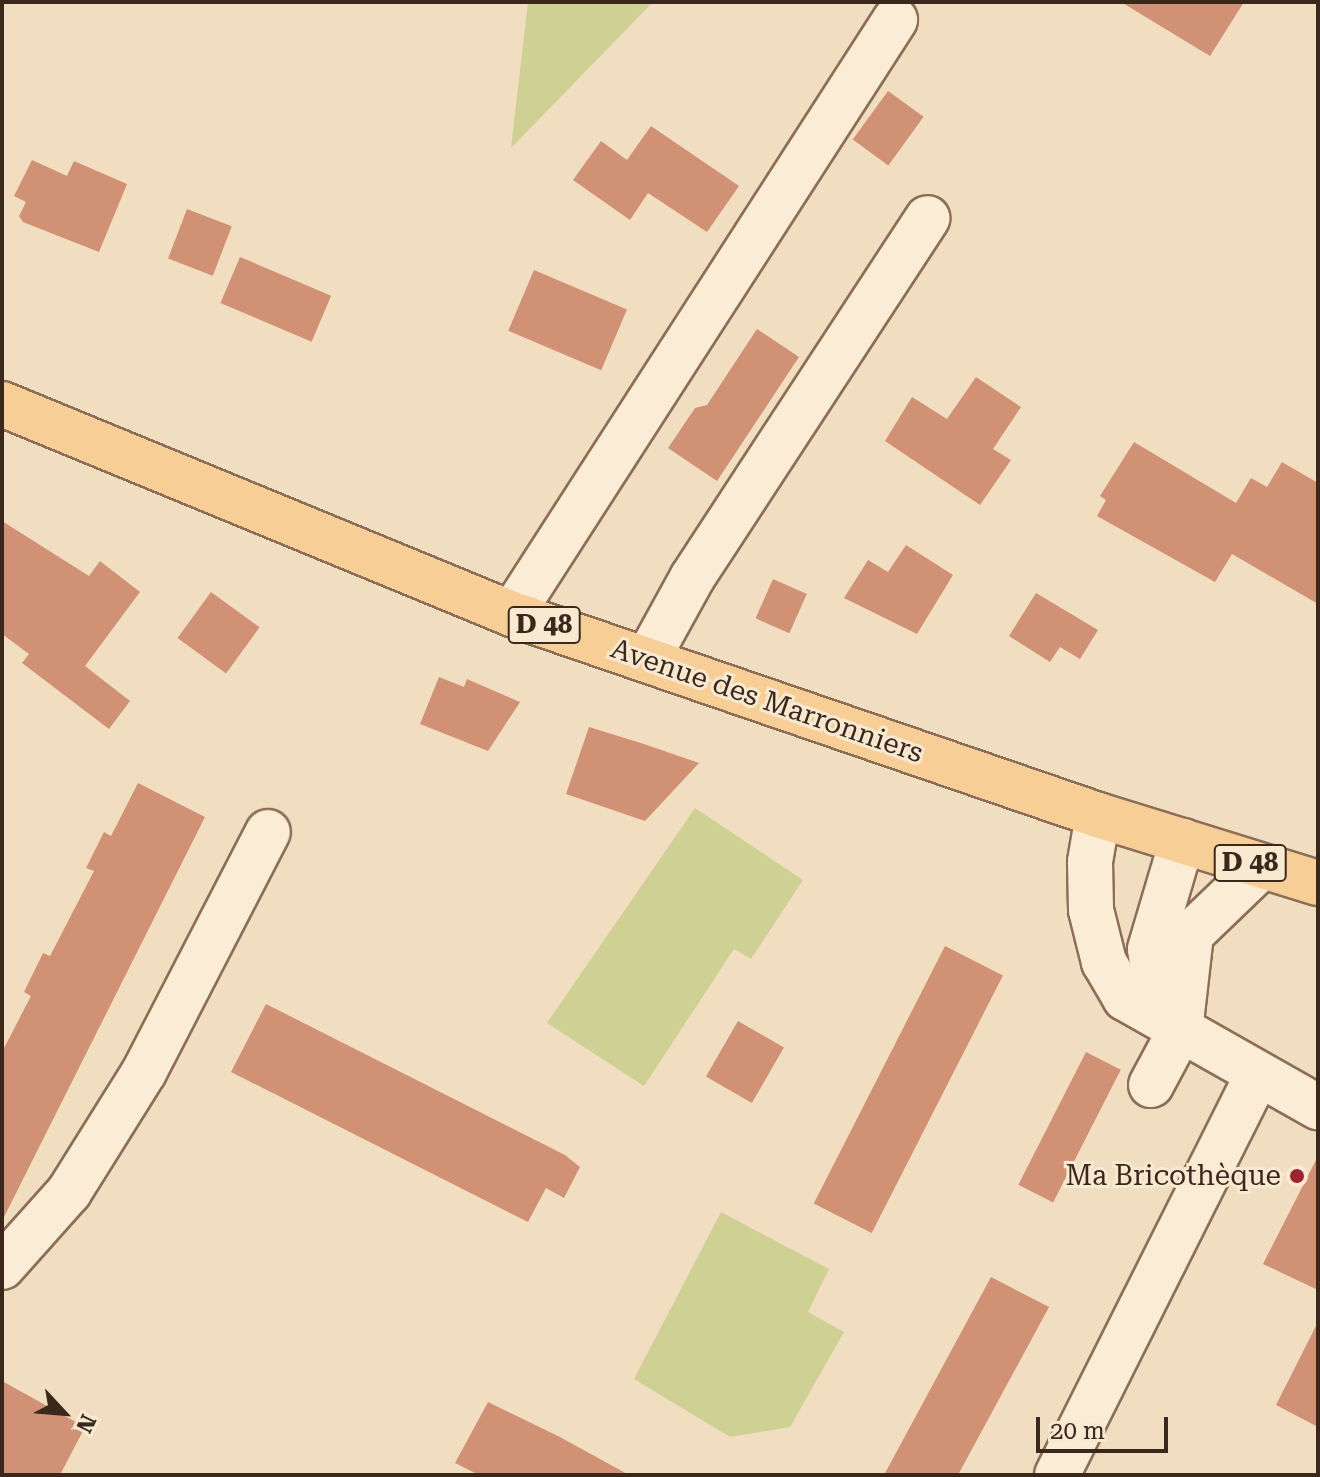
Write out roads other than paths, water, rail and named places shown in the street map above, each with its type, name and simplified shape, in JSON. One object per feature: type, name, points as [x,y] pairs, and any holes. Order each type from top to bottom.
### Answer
[{"type":"main road","name":"Avenue des Marronniers","points":[[2,404],[512,614],[1098,815],[1318,883]]},
{"type":"street","points":[[512,614],[895,20]]},
{"type":"street","points":[[647,660],[692,578],[928,218]]},
{"type":"street","points":[[1098,815],[1091,910],[1104,962],[1125,998],[1257,1076],[1318,1107]]},
{"type":"street","points":[[2,1267],[69,1192],[144,1072],[268,832]]},
{"type":"street","points":[[1180,1031],[1155,984],[1150,949],[1182,841]]},
{"type":"street","points":[[1151,1085],[1180,1031],[1191,934],[1262,866]]},
{"type":"street","points":[[1057,1475],[1257,1076]]},
{"type":"place","name":"Ma Bricothèque","points":[[1297,1176]]}]
